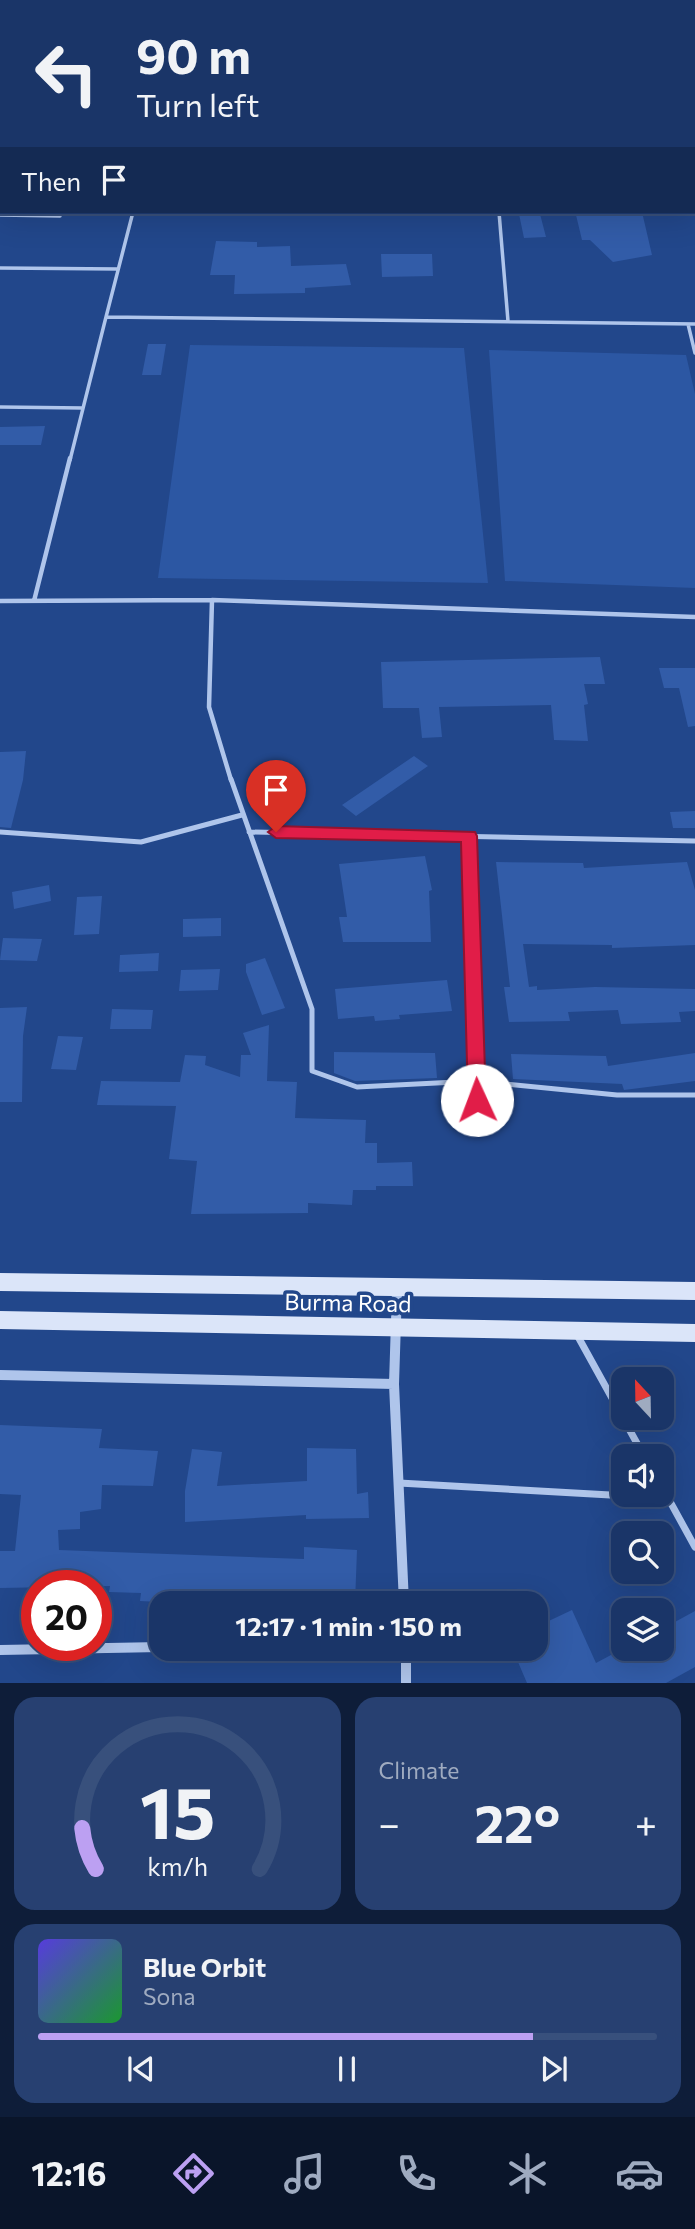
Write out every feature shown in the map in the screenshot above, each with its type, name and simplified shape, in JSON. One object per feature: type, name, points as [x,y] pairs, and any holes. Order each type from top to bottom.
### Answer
[{"type":"main road","name":"Burma Road","points":[[0,1282],[695,1291]]},
{"type":"main road","name":"Burma Road","points":[[0,1320],[695,1333]]},
{"type":"street","points":[[397,1289],[394,1384],[404,1591]]},
{"type":"street","points":[[0,1375],[394,1384]]},
{"type":"street","points":[[0,1650],[149,1647]]},
{"type":"street","points":[[406,1661],[406,1683]]},
{"type":"lane","points":[[34,601],[132,214]]},
{"type":"lane","points":[[499,214],[508,321]]},
{"type":"lane","points":[[0,215],[60,216]]},
{"type":"lane","points":[[0,268],[118,269]]},
{"type":"lane","points":[[106,317],[695,324]]},
{"type":"lane","points":[[688,324],[695,350]]},
{"type":"lane","points":[[0,407],[83,408]]},
{"type":"lane","points":[[212,600],[209,707],[242,816],[312,1009],[313,1070],[357,1087],[476,1081],[617,1095],[695,1095]]},
{"type":"lane","points":[[0,601],[212,600],[695,617]]},
{"type":"lane","points":[[0,832],[141,842],[242,816]]},
{"type":"lane","points":[[248,831],[695,841]]},
{"type":"lane","points":[[469,836],[477,1100]]},
{"type":"lane","points":[[574,1331],[637,1444]]},
{"type":"lane","points":[[399,1483],[611,1495]]},
{"type":"lane","points":[[673,1507],[695,1547]]},
{"type":"shaded area","points":[[190,345],[464,348],[488,583],[158,578]]},
{"type":"shaded area","points":[[489,350],[686,355],[695,394],[695,588],[505,581]]},
{"type":"building","points":[[519,214],[540,214],[546,237],[524,238]]},
{"type":"building","points":[[642,214],[652,255],[613,262],[590,240],[582,240],[576,215]]},
{"type":"building","points":[[216,241],[257,242],[257,247],[290,246],[291,266],[346,264],[351,285],[305,288],[305,293],[234,294],[235,275],[210,275]]},
{"type":"building","points":[[381,254],[432,254],[433,276],[382,277]]},
{"type":"building","points":[[148,344],[166,344],[161,375],[142,375]]},
{"type":"building","points":[[45,426],[41,445],[0,445],[0,427]]},
{"type":"building","points":[[600,657],[605,684],[584,684],[588,704],[584,705],[588,741],[554,740],[551,705],[439,707],[442,737],[422,738],[419,708],[383,708],[381,662]]},
{"type":"building","points":[[659,668],[695,668],[695,726],[688,727],[679,688],[664,688]]},
{"type":"building","points":[[26,751],[23,780],[11,828],[0,827],[0,752]]},
{"type":"building","points":[[414,756],[428,766],[356,816],[342,805]]},
{"type":"building","points":[[695,811],[695,828],[673,828],[670,812]]},
{"type":"building","points":[[425,856],[432,890],[429,891],[431,942],[343,942],[339,917],[347,917],[339,864]]},
{"type":"building","points":[[496,862],[583,863],[584,868],[687,862],[695,890],[695,945],[612,948],[612,945],[523,944],[529,987],[537,986],[537,990],[595,987],[695,989],[695,1011],[679,1012],[681,1022],[621,1024],[618,1010],[568,1012],[570,1021],[509,1022],[504,987],[510,987]]},
{"type":"building","points":[[49,885],[51,901],[14,909],[12,892]]},
{"type":"building","points":[[102,896],[99,934],[74,935],[77,897]]},
{"type":"building","points":[[221,918],[221,936],[183,937],[183,919]]},
{"type":"building","points":[[3,938],[42,939],[37,961],[0,960]]},
{"type":"building","points":[[159,953],[158,971],[119,972],[120,955]]},
{"type":"building","points":[[265,958],[285,1008],[262,1015],[246,972],[246,964]]},
{"type":"building","points":[[220,969],[218,990],[179,991],[181,970]]},
{"type":"building","points":[[447,980],[452,1011],[399,1015],[400,1019],[375,1021],[374,1016],[338,1019],[335,989]]},
{"type":"building","points":[[27,1007],[23,1036],[22,1102],[0,1102],[0,1008]]},
{"type":"building","points":[[112,1009],[153,1010],[151,1029],[110,1029]]},
{"type":"building","points":[[269,1025],[267,1081],[297,1082],[295,1118],[366,1120],[365,1143],[377,1143],[377,1163],[412,1162],[413,1186],[376,1186],[376,1190],[353,1190],[352,1205],[308,1203],[308,1213],[191,1214],[197,1161],[169,1159],[176,1106],[97,1105],[101,1081],[180,1082],[185,1055],[206,1056],[205,1065],[240,1077],[241,1055],[251,1055],[243,1033]]},
{"type":"building","points":[[58,1036],[83,1037],[76,1070],[51,1069]]},
{"type":"building","points":[[334,1052],[435,1053],[437,1078],[355,1081],[334,1073]]},
{"type":"building","points":[[695,1053],[695,1081],[624,1090],[622,1084],[513,1079],[511,1054],[606,1056],[608,1066]]},
{"type":"building","points":[[0,1425],[102,1429],[99,1448],[158,1451],[153,1486],[102,1485],[101,1509],[80,1512],[80,1529],[58,1530],[59,1550],[304,1559],[304,1547],[357,1550],[355,1591],[149,1591],[149,1601],[140,1601],[141,1593],[112,1592],[112,1570],[21,1570],[21,1588],[0,1588],[0,1551],[15,1551],[21,1495],[0,1494]]},
{"type":"building","points":[[307,1448],[356,1449],[357,1494],[368,1492],[369,1518],[306,1519],[306,1515],[185,1522],[185,1491],[192,1449],[222,1452],[217,1486],[307,1481]]},
{"type":"building","points":[[572,1610],[596,1663],[611,1655],[611,1661],[674,1661],[674,1622],[695,1611],[695,1667],[666,1683],[527,1683],[518,1661],[548,1661],[548,1621]]},
{"type":"route","points":[[276,832],[469,836],[477,1100]]}]
